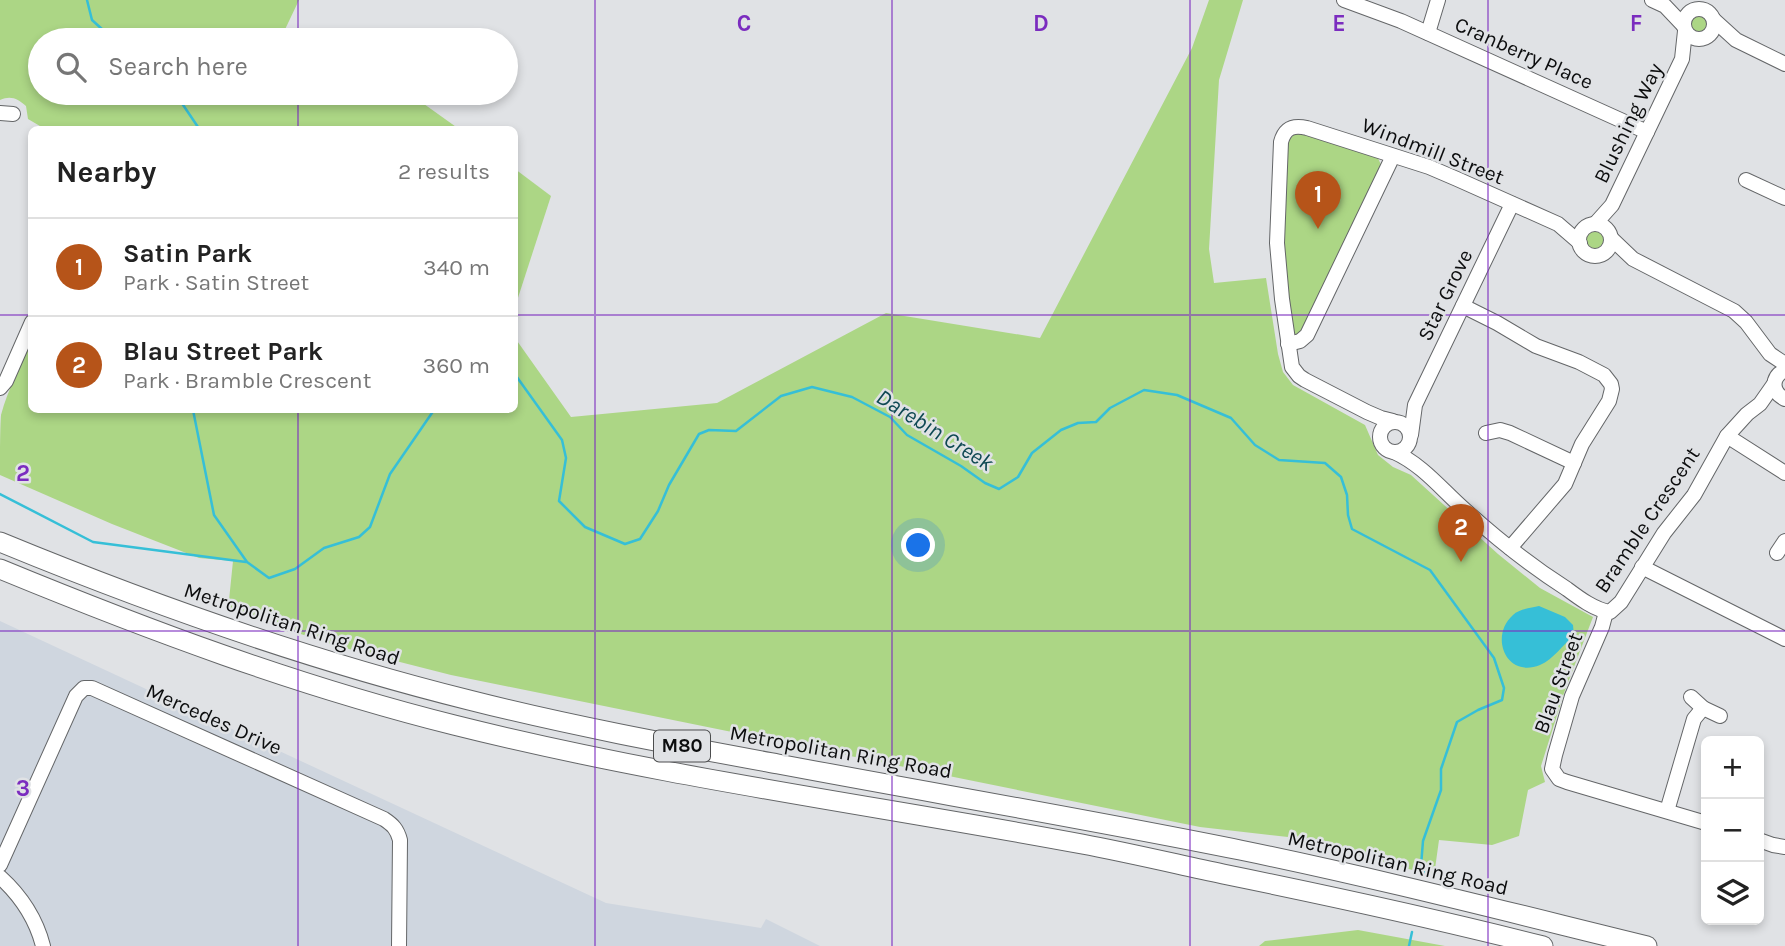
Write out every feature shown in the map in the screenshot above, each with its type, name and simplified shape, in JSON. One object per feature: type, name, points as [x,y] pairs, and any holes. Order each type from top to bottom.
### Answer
[{"type":"highway","name":"Metropolitan Ring Road","points":[[0,542],[222,628],[361,672],[474,702],[598,730],[1228,848],[1382,881],[1647,946]]},
{"type":"highway","name":"M80","points":[[0,569],[79,602],[252,664],[325,689],[453,725],[547,747],[752,786],[1084,845],[1382,907],[1543,946]]},
{"type":"street","name":"Cranberry Place","points":[[1344,0],[1380,12],[1647,132]]},
{"type":"street","points":[[1427,33],[1438,0]]},
{"type":"street","points":[[1659,3],[1708,11],[1736,40],[1785,64]]},
{"type":"street","points":[[1659,3],[1688,35],[1696,39],[1706,37],[1736,40]]},
{"type":"street","points":[[1684,28],[1685,16],[1693,9]]},
{"type":"street","points":[[1706,37],[1713,29],[1714,20]]},
{"type":"street","name":"Blushing Way","points":[[1682,60],[1684,28]]},
{"type":"street","name":"Blushing Way","points":[[1611,237],[1609,223],[1612,205],[1682,60],[1706,37]]},
{"type":"street","name":"Windmill Street","points":[[1288,344],[1277,228],[1281,142],[1290,128],[1307,128],[1429,167],[1558,225],[1580,243]]},
{"type":"street","points":[[1367,412],[1385,449],[1399,452],[1407,447],[1411,437],[1407,427],[1367,412],[1299,376],[1292,367],[1288,344],[1300,341],[1307,335],[1394,156]]},
{"type":"street","points":[[1746,180],[1785,198]]},
{"type":"street","name":"Star Grove","points":[[1411,437],[1415,405],[1512,204]]},
{"type":"street","name":"Blushing Way","points":[[1593,224],[1612,205]]},
{"type":"street","points":[[1633,259],[1589,254],[1582,248],[1580,234],[1593,224],[1605,227],[1633,259],[1734,311],[1746,321],[1770,354],[1778,378],[1776,392],[1784,399]]},
{"type":"street","name":"Windmill Street","points":[[1558,225],[1593,224]]},
{"type":"street","points":[[1603,254],[1610,247],[1611,237]]},
{"type":"street","points":[[1463,306],[1536,346],[1578,362],[1608,378],[1612,389],[1564,484],[1510,548]]},
{"type":"street","points":[[0,388],[6,381],[28,331]]},
{"type":"street","points":[[1770,354],[1785,364]]},
{"type":"street","name":"Bramble Crescent","points":[[1394,452],[1406,457],[1427,473],[1462,508],[1510,548],[1559,584],[1610,612],[1617,607],[1664,533],[1695,495],[1727,436],[1760,404],[1778,378]]},
{"type":"street","points":[[1760,404],[1784,399]]},
{"type":"street","name":"Star Grove","points":[[1394,421],[1403,417],[1415,405]]},
{"type":"street","points":[[1380,434],[1384,425],[1394,421]]},
{"type":"street","points":[[1486,433],[1500,430],[1510,433],[1574,463]]},
{"type":"street","points":[[1727,436],[1785,473]]},
{"type":"street","name":"Bramble Crescent","points":[[1411,437],[1427,473]]},
{"type":"street","points":[[1642,567],[1785,639]]},
{"type":"street","name":"Blau Street","points":[[1606,612],[1572,696],[1552,769],[1559,779],[1667,811]]},
{"type":"street","name":"Mercedes Drive","points":[[0,865],[76,696],[84,688],[92,688],[391,824],[397,830],[400,840],[399,946]]},
{"type":"street","points":[[1691,697],[1703,708],[1720,716]]},
{"type":"street","points":[[1701,821],[1667,811],[1694,719],[1703,708]]},
{"type":"street","points":[[1764,839],[1785,841]]},
{"type":"street","points":[[1764,841],[1785,847]]},
{"type":"street","points":[[0,877],[30,911],[43,946]]},
{"type":"shaded area","points":[[0,621],[606,903],[761,928],[766,919],[820,946],[0,946]]},
{"type":"green space","points":[[0,0],[299,0],[286,28],[28,28],[28,105],[425,105],[455,126],[40,126],[28,119],[26,106],[20,101],[14,98],[0,100]]},
{"type":"green space","points":[[1209,0],[1243,0],[1219,80],[1209,249],[1214,283],[1266,278],[1278,354],[1283,372],[1293,385],[1365,425],[1378,455],[1393,467],[1411,475],[1540,588],[1593,617],[1564,693],[1541,766],[1545,782],[1528,790],[1519,836],[1492,845],[1439,840],[1434,876],[1297,838],[1200,827],[451,675],[337,646],[228,610],[233,561],[199,558],[112,524],[0,475],[1,415],[28,347],[28,413],[518,413],[518,342],[571,417],[717,403],[886,313],[1040,338],[1192,48]]},
{"type":"green space","points":[[1699,14],[1706,17],[1709,24],[1706,31],[1699,34],[1692,31],[1689,24],[1692,17]]},
{"type":"green space","points":[[1299,133],[1378,158],[1382,167],[1302,335],[1297,337],[1292,332],[1282,242],[1288,142],[1294,134]]},
{"type":"green space","points":[[518,171],[551,196],[518,298]]},
{"type":"green space","points":[[1595,230],[1602,233],[1605,240],[1602,247],[1595,250],[1588,247],[1585,240],[1588,233]]},
{"type":"green space","points":[[1358,930],[1445,946],[1259,946],[1265,941]]},
{"type":"water","points":[[1539,606],[1565,617],[1573,625],[1574,636],[1554,656],[1540,665],[1528,668],[1518,666],[1510,661],[1505,653],[1502,634],[1506,624],[1516,613]]},
{"type":"waterway","name":"Darebin Creek","points":[[87,0],[92,20],[101,28]]},
{"type":"waterway","name":"Darebin Creek","points":[[183,105],[197,126]]},
{"type":"waterway","name":"Darebin Creek","points":[[518,379],[562,440],[566,458],[559,501],[585,527],[625,544],[640,539],[699,434],[709,430],[736,431],[781,396],[812,387],[852,397],[890,417],[907,435],[999,489],[1018,477],[1032,453],[1061,430],[1078,423],[1096,422],[1110,408],[1144,390],[1177,395],[1231,418],[1255,445],[1279,460],[1325,463],[1341,477],[1347,495],[1352,529],[1430,570],[1494,658],[1504,688],[1502,700],[1457,722],[1441,769],[1441,790],[1423,841],[1421,866],[1426,876]]},
{"type":"waterway","name":"Darebin Creek","points":[[194,413],[214,515],[247,562],[269,578],[295,569],[324,548],[359,537],[370,527],[390,474],[432,413]]},
{"type":"waterway","points":[[0,494],[93,542],[246,562]]},
{"type":"waterway","name":"Darebin Creek","points":[[1409,946],[1412,932]]},
{"type":"place","name":"Satin Park","points":[[1318,229]]},
{"type":"place","name":"Blau Street Park","points":[[1461,562]]}]
